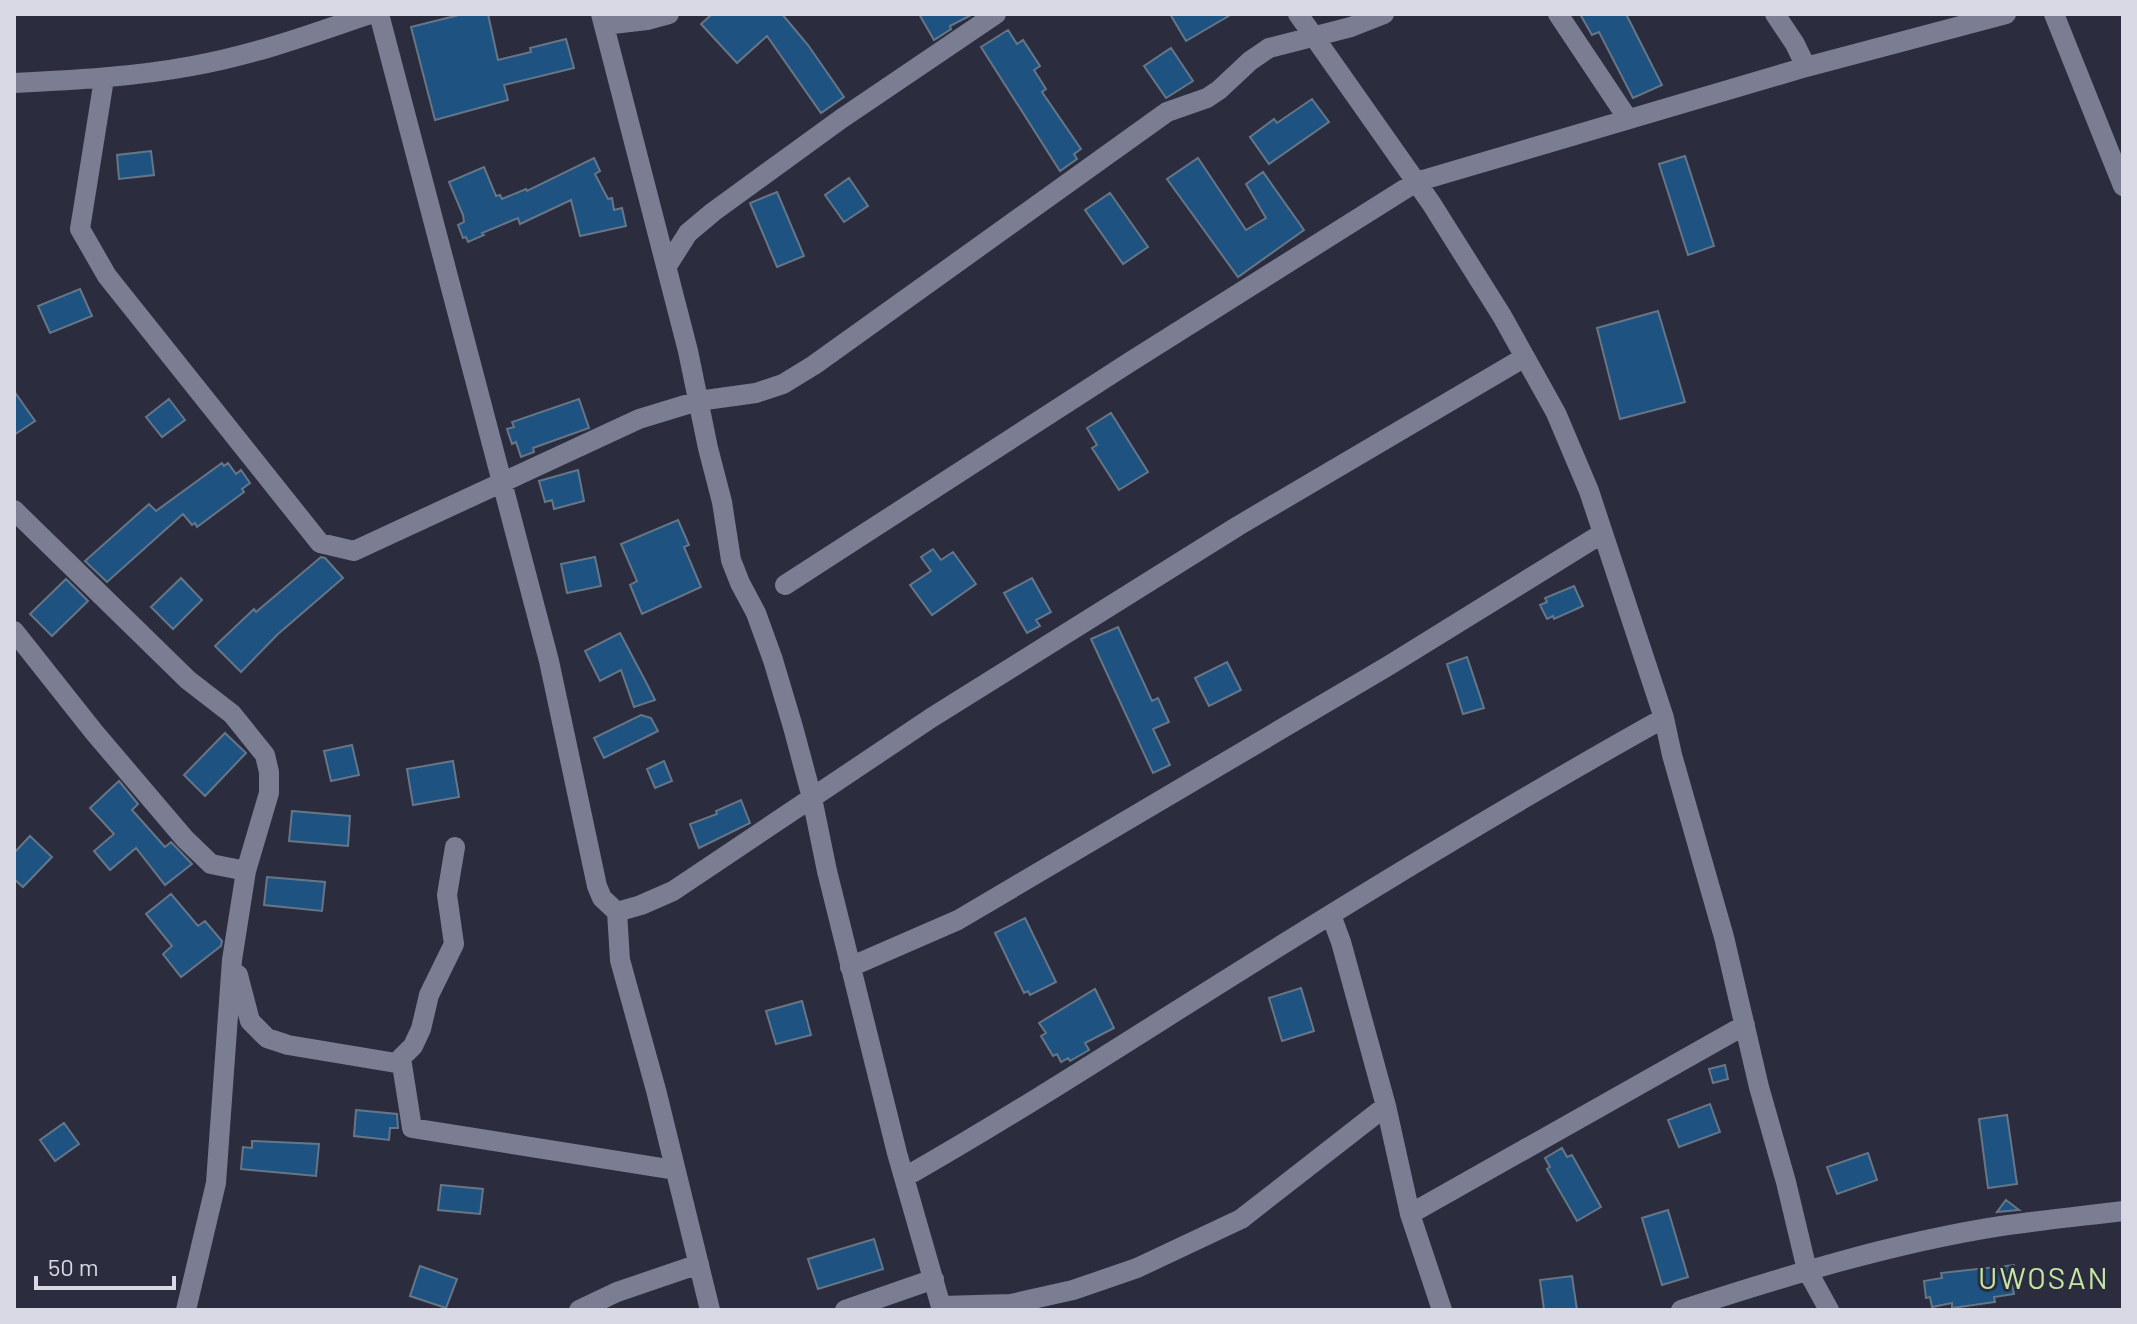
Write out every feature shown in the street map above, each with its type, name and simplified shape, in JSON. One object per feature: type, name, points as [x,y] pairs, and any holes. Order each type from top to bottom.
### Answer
[{"type":"street","points":[[14,83],[104,79],[192,66],[276,47],[370,14]]},
{"type":"street","points":[[379,14],[549,661],[597,886],[602,898],[617,912],[620,960],[710,1310]]},
{"type":"street","points":[[669,14],[647,20],[602,20],[667,266],[722,502],[731,560],[756,613],[773,660],[812,798],[850,967],[941,1308],[1011,1304],[1073,1290],[1137,1268],[1241,1219],[1386,1106]]},
{"type":"street","points":[[667,266],[688,233],[713,212],[841,119],[996,14]]},
{"type":"street","points":[[1298,14],[1416,182],[1525,357],[1556,413],[1603,533],[1664,718],[1724,937],[1807,1270],[1829,1310]]},
{"type":"street","points":[[104,79],[80,229],[107,276],[320,543],[354,551],[639,419],[698,401],[756,393],[783,384],[814,365],[1167,112],[1195,104],[1219,90],[1269,48],[1351,27],[1384,14]]},
{"type":"street","points":[[1558,14],[1628,119]]},
{"type":"street","points":[[1775,14],[1806,67]]},
{"type":"street","points":[[785,585],[1416,182],[1806,67],[2006,14]]},
{"type":"street","points":[[2054,14],[2122,182]]},
{"type":"street","points":[[617,912],[673,891],[931,718],[1238,526],[1525,357]]},
{"type":"street","points":[[14,510],[188,680],[232,714],[265,755],[269,772],[269,793],[246,871],[233,952],[216,1183],[186,1310]]},
{"type":"street","points":[[850,967],[958,920],[1388,666],[1603,533]]},
{"type":"street","points":[[14,631],[185,839],[211,864],[246,871]]},
{"type":"street","points":[[905,1177],[989,1129],[1523,798],[1664,718]]},
{"type":"street","points":[[233,952],[250,1021],[267,1038],[288,1045],[396,1063],[413,1046],[421,1029],[429,995],[454,944],[447,895],[455,847]]},
{"type":"street","points":[[1331,915],[1386,1106],[1410,1214],[1442,1310]]},
{"type":"street","points":[[1410,1214],[1745,1025]]},
{"type":"street","points":[[401,1058],[412,1128],[675,1170]]},
{"type":"street","points":[[1681,1310],[1807,1270],[1999,1227],[2123,1211]]},
{"type":"street","points":[[579,1310],[617,1292],[699,1264]]},
{"type":"street","points":[[845,1310],[934,1279]]},
{"type":"building","points":[[463,14],[488,14],[498,60],[566,39],[574,68],[504,85],[508,100],[435,120],[411,27]]},
{"type":"building","points":[[712,14],[782,14],[844,97],[821,113],[767,36],[737,63],[701,24]]},
{"type":"building","points":[[919,14],[973,14],[950,26],[951,29],[934,40]]},
{"type":"building","points":[[1170,14],[1232,14],[1186,41]]},
{"type":"building","points":[[1580,14],[1626,14],[1662,85],[1633,98],[1599,32],[1592,35]]},
{"type":"building","points":[[1008,30],[1017,44],[1023,40],[1040,66],[1034,70],[1046,89],[1042,92],[1081,149],[1074,154],[1077,159],[1060,171],[981,47]]},
{"type":"building","points":[[1171,48],[1193,81],[1166,98],[1144,66]]},
{"type":"building","points":[[1312,99],[1329,122],[1269,164],[1250,137],[1274,119],[1277,123]]},
{"type":"building","points":[[151,151],[154,175],[119,179],[117,155]]},
{"type":"building","points":[[1685,156],[1714,246],[1688,255],[1659,164]]},
{"type":"building","points":[[594,158],[600,171],[595,174],[608,199],[612,198],[614,210],[622,208],[626,226],[580,236],[571,200],[520,224],[518,218],[468,242],[466,237],[463,238],[458,225],[464,222],[463,215],[449,182],[484,167],[496,196],[500,195],[502,199],[527,191]]},
{"type":"building","points":[[1198,158],[1246,230],[1266,218],[1246,184],[1263,172],[1304,230],[1238,277],[1167,179]]},
{"type":"building","points":[[849,178],[868,206],[844,222],[825,195]]},
{"type":"building","points":[[777,192],[804,256],[777,267],[750,203]]},
{"type":"building","points":[[1110,193],[1148,247],[1123,264],[1085,210]]},
{"type":"building","points":[[80,289],[92,316],[50,333],[38,306]]},
{"type":"building","points":[[1658,311],[1685,402],[1620,419],[1597,328]]},
{"type":"building","points":[[14,391],[35,421],[14,435]]},
{"type":"building","points":[[169,399],[185,420],[162,437],[146,417]]},
{"type":"building","points":[[579,399],[589,428],[533,448],[534,452],[521,457],[507,429],[514,427],[512,422]]},
{"type":"building","points":[[1111,413],[1148,472],[1119,490],[1092,448],[1097,445],[1087,428]]},
{"type":"building","points":[[222,463],[224,466],[228,463],[236,474],[241,470],[250,483],[242,489],[244,492],[197,527],[183,514],[107,582],[85,561],[149,504],[156,511]]},
{"type":"building","points":[[578,470],[584,501],[554,509],[552,500],[545,502],[539,481]]},
{"type":"building","points":[[678,520],[689,545],[684,547],[701,587],[642,614],[630,585],[637,581],[621,544]]},
{"type":"building","points":[[933,549],[941,560],[953,552],[976,584],[932,615],[910,585],[931,571],[921,557]]},
{"type":"building","points":[[321,557],[343,578],[278,634],[241,672],[215,646],[254,609],[256,612]]},
{"type":"building","points":[[595,557],[601,586],[567,593],[561,564]]},
{"type":"building","points":[[181,578],[202,600],[173,629],[151,607]]},
{"type":"building","points":[[1032,578],[1051,612],[1036,620],[1040,626],[1027,633],[1004,593]]},
{"type":"building","points":[[66,579],[88,601],[52,636],[30,614]]},
{"type":"building","points":[[1574,586],[1583,606],[1547,619],[1540,605],[1547,602],[1545,598]]},
{"type":"building","points":[[1118,627],[1152,701],[1158,698],[1169,722],[1153,729],[1170,765],[1153,773],[1091,639]]},
{"type":"building","points":[[620,633],[655,700],[634,707],[621,670],[600,681],[585,651]]},
{"type":"building","points":[[1467,657],[1484,708],[1463,714],[1447,664]]},
{"type":"building","points":[[1227,662],[1241,690],[1209,706],[1195,678]]},
{"type":"building","points":[[641,715],[651,718],[658,731],[604,758],[594,738]]},
{"type":"building","points":[[225,733],[246,753],[205,796],[184,775]]},
{"type":"building","points":[[352,745],[359,775],[331,781],[324,751]]},
{"type":"building","points":[[453,761],[459,797],[413,805],[407,769]]},
{"type":"building","points":[[664,761],[672,781],[655,788],[647,769]]},
{"type":"building","points":[[119,781],[138,804],[132,810],[165,847],[171,842],[192,864],[165,885],[136,848],[110,870],[94,851],[114,834],[90,808]]},
{"type":"building","points":[[741,800],[750,823],[699,848],[690,824],[717,814],[716,811]]},
{"type":"building","points":[[292,811],[350,816],[348,846],[289,841]]},
{"type":"building","points":[[30,836],[52,857],[23,887],[14,879],[14,853]]},
{"type":"building","points":[[267,877],[325,882],[322,911],[264,905]]},
{"type":"building","points":[[171,894],[198,926],[205,921],[222,941],[221,946],[181,977],[163,954],[172,946],[146,914]]},
{"type":"building","points":[[1025,918],[1056,982],[1030,995],[1028,991],[1024,993],[995,933]]},
{"type":"building","points":[[1301,988],[1314,1031],[1282,1041],[1269,998]]},
{"type":"building","points":[[1095,989],[1114,1028],[1085,1043],[1089,1050],[1070,1061],[1068,1058],[1061,1062],[1057,1054],[1053,1056],[1041,1036],[1046,1033],[1039,1023]]},
{"type":"building","points":[[802,1001],[811,1035],[776,1044],[766,1011]]},
{"type":"building","points":[[1725,1065],[1728,1079],[1713,1083],[1709,1069]]},
{"type":"building","points":[[1710,1104],[1720,1132],[1679,1147],[1668,1120]]},
{"type":"building","points":[[356,1110],[397,1114],[398,1128],[390,1128],[389,1140],[354,1136]]},
{"type":"building","points":[[2007,1115],[2017,1184],[1988,1188],[1979,1119]]},
{"type":"building","points":[[64,1123],[79,1144],[55,1161],[40,1140]]},
{"type":"building","points":[[252,1141],[319,1144],[316,1176],[241,1169],[243,1147],[252,1148]]},
{"type":"building","points":[[1562,1148],[1567,1157],[1572,1155],[1601,1207],[1577,1221],[1547,1169],[1550,1167],[1545,1158]]},
{"type":"building","points":[[1868,1153],[1877,1180],[1837,1194],[1827,1167]]},
{"type":"building","points":[[441,1185],[483,1189],[480,1214],[438,1210]]},
{"type":"building","points":[[2006,1200],[2019,1210],[1997,1212]]},
{"type":"building","points":[[1668,1210],[1688,1277],[1662,1285],[1642,1218]]},
{"type":"building","points":[[874,1239],[883,1269],[818,1289],[808,1259]]},
{"type":"building","points":[[2014,1265],[2014,1294],[1994,1297],[1995,1302],[1952,1308],[1952,1303],[1932,1307],[1930,1297],[1926,1298],[1924,1281],[1942,1278],[1941,1273]]},
{"type":"building","points":[[420,1266],[457,1279],[446,1308],[410,1296]]},
{"type":"building","points":[[1572,1276],[1577,1310],[1544,1310],[1540,1280]]},
{"type":"district","name":"UWOSAN","points":[[2044,1279]]}]
